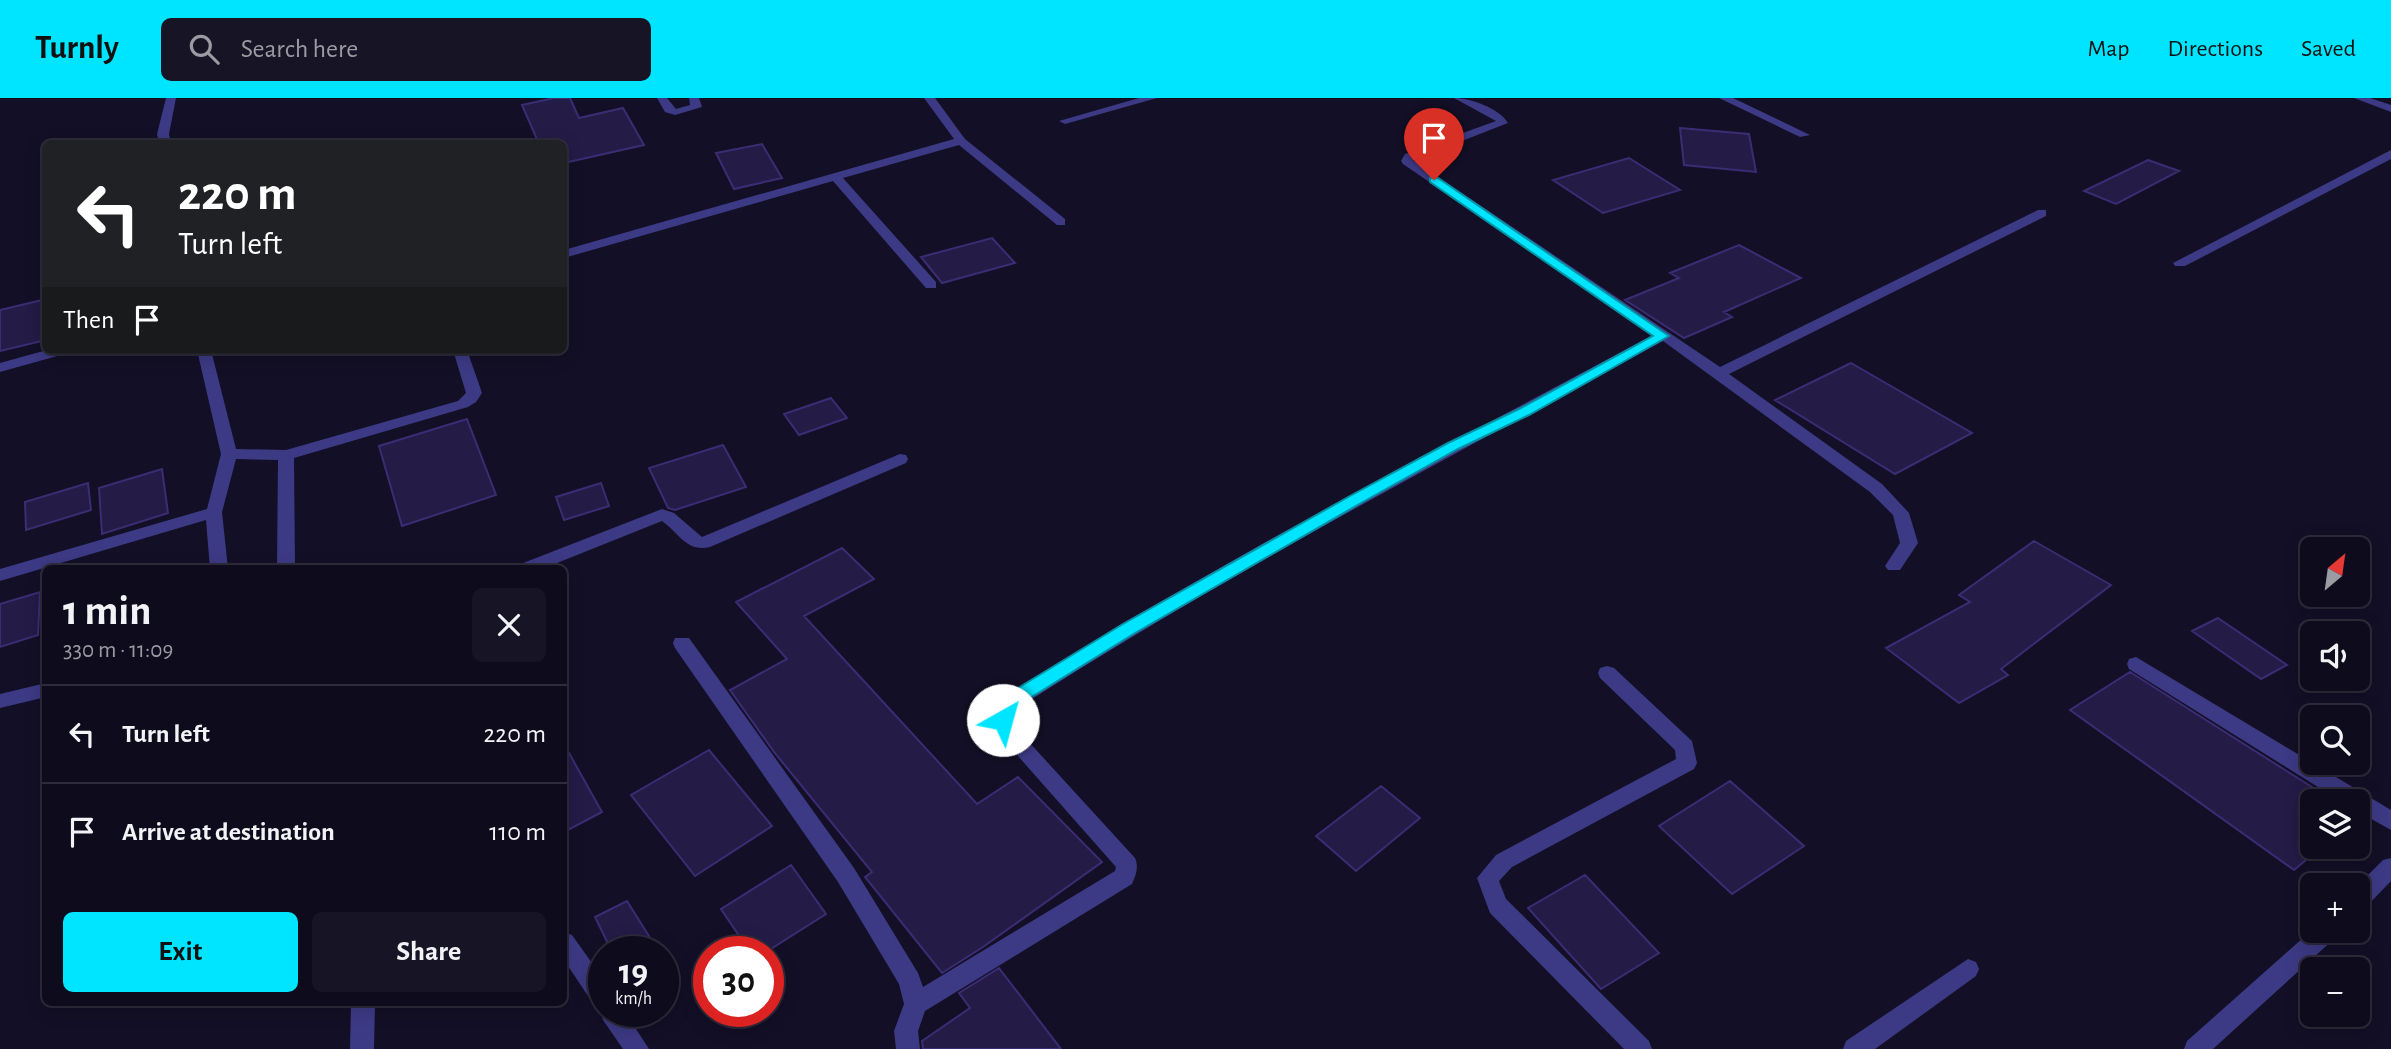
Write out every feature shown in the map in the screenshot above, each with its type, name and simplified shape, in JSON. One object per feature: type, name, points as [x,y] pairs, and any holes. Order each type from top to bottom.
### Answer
[{"type":"street","points":[[164,140],[163,134],[171,98]]},
{"type":"street","points":[[662,98],[673,112],[696,107],[694,98]]},
{"type":"street","points":[[929,98],[961,141],[1060,222]]},
{"type":"street","points":[[1065,121],[1152,98]]},
{"type":"street","points":[[1462,98],[1500,119],[1502,123],[1498,127],[1409,156],[1407,160],[1719,373],[1889,499],[1901,513],[1909,543],[1894,566]]},
{"type":"street","points":[[1724,98],[1804,135]]},
{"type":"street","points":[[2358,98],[2391,109]]},
{"type":"street","points":[[567,253],[961,141]]},
{"type":"street","points":[[2180,263],[2391,154]]},
{"type":"street","points":[[834,175],[931,285]]},
{"type":"street","points":[[1719,373],[2042,213]]},
{"type":"street","points":[[916,1004],[1124,877],[1126,873],[1127,865],[1010,734],[1003,720],[1014,701],[1129,628],[1297,532],[1662,336]]},
{"type":"street","points":[[0,368],[49,354]]},
{"type":"street","points":[[205,354],[229,454],[214,512],[219,565]]},
{"type":"street","points":[[229,454],[286,455],[463,404],[471,399],[474,393],[461,354]]},
{"type":"street","points":[[286,455],[286,565]]},
{"type":"street","points":[[534,565],[662,515],[670,517],[689,540],[704,543],[900,459]]},
{"type":"street","points":[[0,575],[214,512]]},
{"type":"street","points":[[682,643],[846,875],[910,981],[916,1004],[906,1031],[907,1048]]},
{"type":"street","points":[[2136,664],[2391,821]]},
{"type":"street","points":[[1607,673],[1685,747],[1687,764],[1504,861],[1488,878],[1498,906],[1640,1049]]},
{"type":"street","points":[[0,701],[42,691]]},
{"type":"street","points":[[2370,888],[2391,867]]},
{"type":"street","points":[[2196,1049],[2314,943]]},
{"type":"street","points":[[567,946],[588,977]]},
{"type":"street","points":[[1861,1047],[1968,969]]},
{"type":"street","points":[[362,1049],[363,1006]]},
{"type":"street","points":[[622,1027],[637,1049]]},
{"type":"building","points":[[554,98],[570,98],[579,118],[623,108],[644,145],[567,162],[567,140],[537,140],[522,105]]},
{"type":"building","points":[[1680,128],[1749,134],[1756,172],[1684,165]]},
{"type":"building","points":[[762,144],[782,178],[734,189],[716,153]]},
{"type":"building","points":[[1629,158],[1680,190],[1603,213],[1553,180]]},
{"type":"building","points":[[2148,160],[2179,171],[2116,204],[2084,191]]},
{"type":"building","points":[[992,238],[1015,263],[942,283],[921,257]]},
{"type":"building","points":[[1739,245],[1801,278],[1724,312],[1732,317],[1684,338],[1625,300],[1679,278],[1670,273]]},
{"type":"building","points":[[42,300],[42,341],[0,351],[0,310]]},
{"type":"building","points":[[1851,363],[1972,433],[1895,474],[1775,400]]},
{"type":"building","points":[[831,398],[847,418],[799,435],[784,414]]},
{"type":"building","points":[[467,419],[496,495],[402,526],[379,446]]},
{"type":"building","points":[[723,445],[746,487],[675,510],[668,508],[649,468]]},
{"type":"building","points":[[162,469],[168,513],[102,534],[99,488]]},
{"type":"building","points":[[88,483],[91,510],[26,530],[25,502]]},
{"type":"building","points":[[601,483],[609,506],[564,520],[556,497]]},
{"type":"building","points":[[2034,541],[2111,585],[2001,669],[2008,675],[1959,703],[1886,648],[1970,602],[1959,595]]},
{"type":"building","points":[[842,548],[874,579],[804,616],[977,804],[1018,777],[1102,862],[942,973],[865,877],[872,872],[774,752],[730,690],[787,659],[736,602]]},
{"type":"building","points":[[40,592],[38,635],[0,647],[0,604]]},
{"type":"building","points":[[2218,618],[2287,665],[2261,679],[2192,631]]},
{"type":"building","points":[[2130,672],[2312,787],[2300,789],[2300,859],[2307,859],[2294,870],[2070,710]]},
{"type":"building","points":[[567,749],[602,812],[567,830]]},
{"type":"building","points":[[709,750],[772,826],[695,876],[631,795]]},
{"type":"building","points":[[1730,781],[1804,846],[1732,894],[1659,826]]},
{"type":"building","points":[[1381,786],[1420,818],[1356,871],[1316,836]]},
{"type":"building","points":[[791,865],[826,914],[784,941],[784,936],[739,936],[721,909]]},
{"type":"building","points":[[1585,875],[1659,953],[1601,989],[1528,908]]},
{"type":"building","points":[[627,901],[649,936],[604,936],[595,917]]},
{"type":"building","points":[[999,968],[1061,1049],[923,1049],[922,1041],[970,1008],[959,993]]},
{"type":"route","points":[[1003,720],[1005,712],[1024,693],[1129,628],[1453,446],[1524,412],[1662,336],[1434,180]]}]
